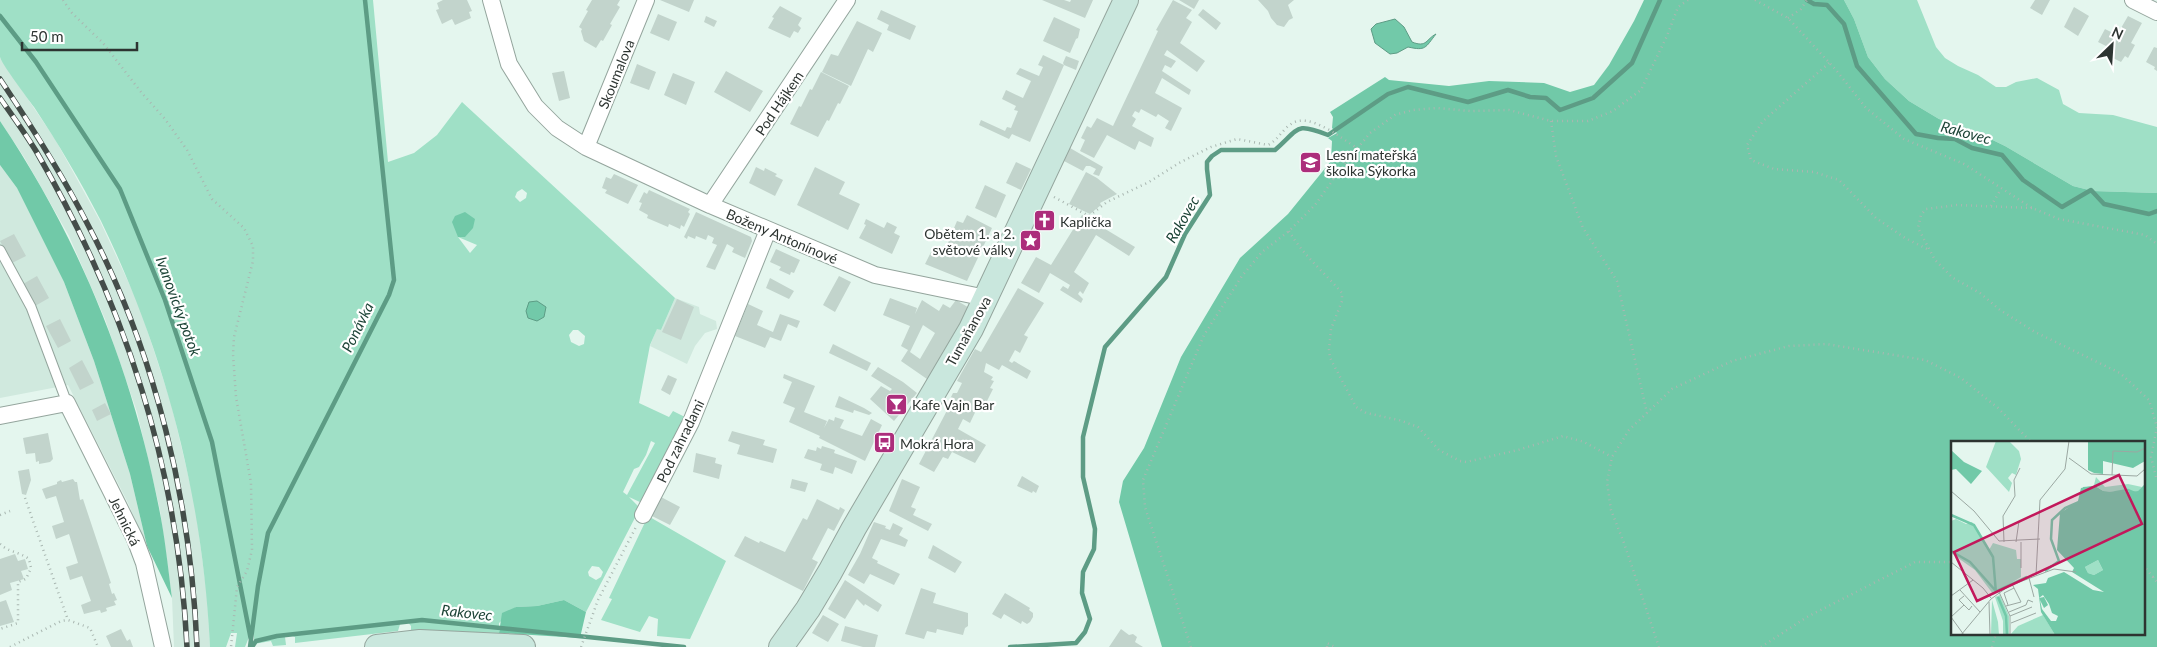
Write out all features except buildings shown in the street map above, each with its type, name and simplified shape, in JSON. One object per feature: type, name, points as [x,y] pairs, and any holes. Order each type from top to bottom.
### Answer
[{"type":"street","name":"Boženy Antonínové","points":[[491,0],[509,64],[535,106],[557,128],[586,147],[710,205],[875,275],[986,298]]},
{"type":"street","name":"Skoumalova","points":[[586,147],[646,0]]},
{"type":"street","name":"Pod Hájkem","points":[[710,205],[847,0]]},
{"type":"street","name":"Tumaňanova","points":[[781,647],[808,609],[971,329],[1126,0]]},
{"type":"street","points":[[2134,0],[2157,12]]},
{"type":"street","name":"Pod zahradami","points":[[643,515],[691,422],[768,230]]},
{"type":"street","points":[[0,416],[67,403]]},
{"type":"street","name":"Jehnická","points":[[67,403],[135,539],[144,563],[163,647]]},
{"type":"street","points":[[377,647],[420,642],[523,647]]},
{"type":"lane","points":[[0,250],[31,307],[67,403]]},
{"type":"path","points":[[63,0],[72,13],[103,43],[141,92],[165,119],[187,150],[212,199],[236,219],[249,236],[253,246],[254,261],[234,337],[235,381],[251,483],[252,550],[247,571],[237,587],[231,647]]},
{"type":"path","points":[[1191,647],[1145,507],[1143,480],[1204,335],[1228,296],[1253,262],[1262,252],[1289,232],[1315,205],[1358,148],[1382,123],[1395,115],[1413,110],[1437,108],[1470,111],[1509,110],[1551,121],[1588,121],[1613,111],[1641,90],[1678,8],[1688,0]]},
{"type":"path","points":[[1755,0],[1788,18],[1829,63],[1866,108],[1904,139],[1964,164],[2032,208],[2059,219],[2146,235],[2157,244]]},
{"type":"path","points":[[1788,18],[1801,9],[1807,0]]},
{"type":"path","points":[[1829,63],[1763,121],[1747,145],[1751,160],[1774,169],[1814,172],[1839,180],[1876,218],[1905,238],[1929,249]]},
{"type":"path","points":[[1036,189],[1089,216],[1107,202],[1149,182],[1179,163],[1211,147],[1236,139],[1268,145],[1292,123],[1304,120],[1316,123],[1330,130],[1358,148]]},
{"type":"path","points":[[1551,121],[1556,156],[1583,228],[1617,281],[1647,413]]},
{"type":"path","points":[[1991,206],[2001,189]]},
{"type":"path","points":[[2032,208],[1957,205],[1926,208],[1921,215],[1918,228],[1935,260],[1953,278],[1980,293],[2000,310],[2035,332],[2120,373],[2149,400],[2157,426],[2151,457],[2157,481]]},
{"type":"path","points":[[1289,232],[1298,246],[1342,293],[1342,301],[1331,329],[1329,350],[1330,358],[1356,407],[1366,413],[1399,420],[1418,427],[1439,450],[1460,461],[1472,462],[1563,436],[1584,442],[1612,457]]},
{"type":"path","points":[[1659,647],[1624,543],[1610,510],[1607,482],[1612,457],[1629,430],[1672,389],[1732,361],[1789,346],[1826,344],[1925,360],[1961,378],[1998,408],[2030,441]]},
{"type":"path","points":[[25,498],[68,620]]},
{"type":"path","points":[[0,515],[10,511]]},
{"type":"path","points":[[581,647],[598,600],[643,515]]},
{"type":"path","points":[[0,544],[29,558],[31,568],[26,578],[18,582],[18,623],[0,629]]},
{"type":"path","points":[[1761,647],[1807,617],[1915,562],[1951,562]]},
{"type":"path","points":[[2144,566],[2157,582]]},
{"type":"path","points":[[2153,577],[2157,574]]},
{"type":"path","points":[[10,647],[61,621],[68,620],[90,628],[98,647]]},
{"type":"path","points":[[1992,647],[1996,634]]},
{"type":"path","points":[[1327,647],[1327,643],[1335,647]]},
{"type":"shaded area","points":[[0,0],[373,0],[388,162],[414,153],[437,135],[462,102],[675,298],[661,330],[657,329],[650,345],[639,403],[669,417],[673,411],[685,417],[642,503],[629,497],[638,506],[638,512],[586,612],[564,600],[537,606],[516,607],[499,623],[499,633],[411,631],[411,626],[406,620],[401,621],[398,631],[295,643],[295,637],[290,635],[285,637],[286,645],[273,646],[271,641],[254,644],[254,634],[249,637],[245,647],[235,647],[237,633],[231,633],[226,647],[210,647],[206,592],[190,482],[162,375],[124,271],[101,221],[52,135],[0,57]],"holes":[[[522,189],[527,193],[526,198],[520,202],[515,197],[517,192]],[[458,237],[477,245],[470,253]],[[573,330],[578,330],[585,336],[584,344],[579,346],[571,342],[569,335]],[[651,441],[655,443],[627,495],[623,492],[634,469],[639,467]],[[592,566],[599,567],[603,572],[601,577],[596,580],[589,576],[588,572]]]},
{"type":"shaded area","points":[[1644,0],[1844,0],[1854,19],[1868,57],[1885,79],[1909,101],[1939,119],[1970,129],[2005,146],[2073,186],[2093,191],[2157,193],[2157,647],[1162,647],[1119,502],[1123,481],[1144,448],[1181,357],[1240,258],[1288,214],[1331,161],[1332,141],[1328,138],[1337,133],[1332,128],[1333,117],[1330,112],[1385,77],[1389,80],[1449,86],[1489,81],[1544,83],[1570,92],[1594,85],[1609,65]]},
{"type":"shaded area","points":[[1844,0],[1917,0],[1936,47],[1945,58],[1978,75],[1996,87],[2006,87],[2016,82],[2037,78],[2059,90],[2063,104],[2079,113],[2113,115],[2157,127],[2157,193],[2093,191],[2073,186],[2005,146],[1970,129],[1939,119],[1909,101],[1885,79],[1868,57],[1854,19]]},
{"type":"shaded area","points":[[1395,19],[1404,27],[1412,42],[1417,44],[1424,43],[1436,34],[1425,47],[1418,49],[1408,47],[1397,53],[1390,54],[1375,43],[1371,29],[1376,24]]},
{"type":"shaded area","points":[[0,58],[55,139],[100,221],[139,305],[171,403],[195,504],[207,595],[210,647],[174,647],[172,598],[160,510],[137,412],[105,319],[69,236],[24,157],[0,121]]},
{"type":"shaded area","points":[[0,121],[54,211],[78,258],[118,355],[148,456],[165,541],[172,598],[147,546],[130,474],[94,361],[64,282],[17,188],[0,165]]},
{"type":"shaded area","points":[[0,165],[17,188],[64,282],[94,361],[130,474],[147,546],[127,501],[68,385],[0,398]]},
{"type":"shaded area","points":[[465,212],[475,219],[473,228],[465,237],[458,237],[452,222],[455,216]]},
{"type":"shaded area","points":[[675,298],[699,307],[700,314],[716,321],[717,329],[705,333],[695,346],[687,364],[650,346],[657,328],[661,330]]},
{"type":"shaded area","points":[[537,301],[546,307],[544,317],[537,321],[528,318],[526,311],[529,302]]},
{"type":"shaded area","points":[[648,516],[726,561],[690,639],[657,636],[658,619],[649,616],[640,632],[601,620],[612,599],[609,598]]},
{"type":"shaded area","points":[[564,600],[586,612],[580,638],[499,633],[502,613],[516,607],[537,606]]},
{"type":"waterway","name":"Ponávka","points":[[250,647],[258,586],[268,533],[389,295],[394,280],[365,0]]},
{"type":"waterway","name":"Rakovec","points":[[1010,647],[1076,643],[1085,632],[1090,619],[1082,593],[1083,572],[1094,549],[1095,529],[1083,477],[1083,437],[1105,347],[1166,277],[1185,234],[1210,195],[1207,162],[1212,156],[1221,150],[1275,150],[1294,132],[1303,128],[1328,135],[1388,94],[1408,87],[1468,102],[1508,90],[1530,97],[1546,98],[1560,110],[1593,98],[1632,63],[1660,0]]},
{"type":"waterway","name":"Rakovec","points":[[1807,0],[1814,4],[1827,5],[1844,24],[1857,66],[1916,134],[1955,139],[1972,148],[2002,155],[2023,180],[2062,207],[2091,190],[2104,204],[2149,214],[2157,211]]},
{"type":"waterway","name":"Ivanovický potok","points":[[0,16],[36,62],[120,189],[165,300],[212,442],[251,640]]},
{"type":"waterway","name":"Rakovec","points":[[252,647],[256,641],[277,636],[422,620],[684,647]]},
{"type":"railway","points":[[0,79],[68,187],[112,274],[133,325],[151,377],[166,430],[178,484],[187,538],[197,647]]},
{"type":"railway","points":[[0,98],[36,151],[68,209],[121,329],[142,390],[159,452],[172,516],[182,581],[187,647]]},
{"type":"place","name":"Lesní mateřská školka Sýkorka","points":[[1310,162]]},
{"type":"place","name":"Kaplička","points":[[1044,221]]},
{"type":"place","name":"Obětem 1. a 2. světové války","points":[[1031,241]]},
{"type":"place","name":"Kafe Vajn Bar","points":[[896,404]]},
{"type":"place","name":"Mokrá Hora","points":[[884,443]]}]
